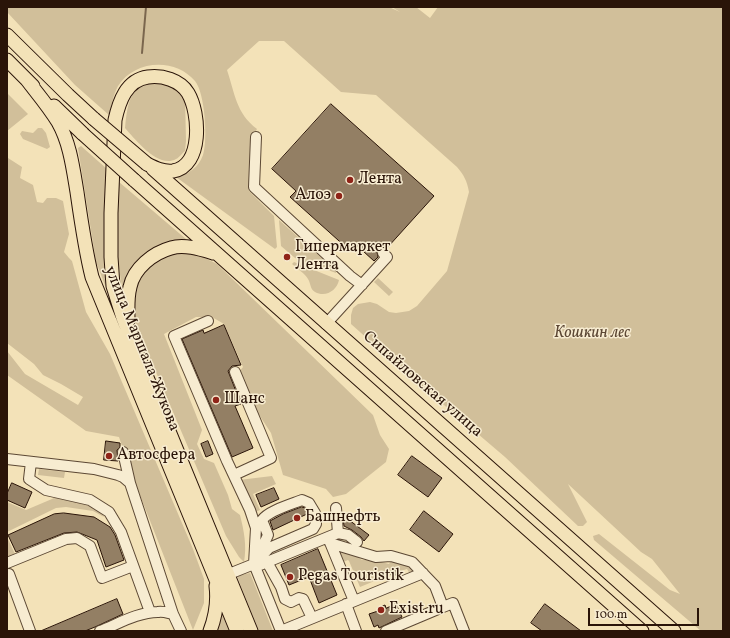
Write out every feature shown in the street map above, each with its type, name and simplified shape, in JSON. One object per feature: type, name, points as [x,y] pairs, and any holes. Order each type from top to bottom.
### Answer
[{"type":"main road","name":"Сипайловская улица","points":[[7,35],[94,119],[147,164],[674,631]]},
{"type":"main road","points":[[7,60],[83,134],[134,180],[642,631]]},
{"type":"main road","name":"улица Маршала Жукова","points":[[147,164],[165,171],[174,171],[183,167],[189,161],[196,140],[196,117],[188,93],[179,84],[169,79],[157,76],[144,78],[134,82],[124,93],[118,106],[115,120],[111,213],[111,257],[113,286],[130,336],[229,574],[251,631]]},
{"type":"main road","name":"улица Маршала Жукова","points":[[27,80],[51,110],[64,135],[73,166],[87,259],[92,277],[237,631]]},
{"type":"main road","points":[[130,336],[128,303],[130,286],[137,271],[151,257],[171,248],[197,248],[218,255]]},
{"type":"main road","points":[[210,631],[215,618],[217,605],[214,572]]},
{"type":"street","points":[[256,137],[254,187],[350,276],[362,285]]},
{"type":"street","points":[[326,324],[387,257],[383,253]]},
{"type":"street","points":[[208,321],[174,336],[250,510],[256,528],[255,565],[281,631],[423,573]]},
{"type":"street","points":[[234,475],[271,458],[235,372]]},
{"type":"street","points":[[123,452],[130,483],[173,614],[181,631]]},
{"type":"street","points":[[7,459],[94,469],[123,476],[130,483]]},
{"type":"street","points":[[31,462],[29,479],[46,490],[90,500],[109,512],[121,532],[150,612]]},
{"type":"street","points":[[302,500],[310,503],[315,513],[316,524],[313,529],[269,548],[255,565],[268,535],[262,520],[278,510],[302,500]]},
{"type":"street","points":[[336,508],[338,533]]},
{"type":"street","points":[[229,574],[329,540],[338,533],[348,535],[357,542]]},
{"type":"street","points":[[7,563],[66,539],[77,538],[90,546],[102,578],[133,566]]},
{"type":"street","points":[[329,540],[376,557],[391,556],[414,564],[436,589],[443,607]]},
{"type":"street","points":[[329,540],[350,603],[356,631]]},
{"type":"street","points":[[267,562],[286,599],[291,602],[299,598],[303,599],[312,618]]},
{"type":"street","points":[[8,572],[30,631]]},
{"type":"street","points":[[386,631],[453,603],[464,631]]},
{"type":"street","points":[[100,631],[150,612],[160,611],[173,614]]},
{"type":"green space","name":"Кошкин лес","points":[[7,7],[389,7],[400,12],[392,7],[416,7],[430,18],[438,7],[723,7],[723,631],[701,631],[594,540],[593,536],[599,534],[670,590],[680,594],[652,559],[641,552],[568,484],[587,522],[583,526],[578,526],[505,457],[351,324],[353,308],[358,304],[370,302],[377,304],[389,312],[396,313],[409,311],[417,306],[447,271],[469,192],[465,178],[457,167],[376,95],[341,92],[284,41],[259,41],[227,70],[240,110],[250,123],[257,129],[250,141],[249,191],[274,216],[277,247],[275,249],[176,177],[189,172],[196,167],[205,148],[205,117],[201,96],[195,81],[187,73],[166,65],[144,67],[134,71],[125,77],[118,86],[109,115],[75,85],[7,12]]},
{"type":"green space","points":[[162,81],[177,86],[185,97],[185,151],[177,158],[169,161],[162,160],[148,151],[125,128],[128,109],[133,95],[143,86]]},
{"type":"green space","points":[[7,93],[28,114],[7,131]]},
{"type":"green space","points":[[38,128],[42,128],[46,133],[50,147],[47,149],[23,139],[20,134],[22,131],[33,133]]},
{"type":"green space","points":[[81,146],[107,169],[104,231],[105,254],[110,292],[108,293],[96,262],[78,148]]},
{"type":"green space","points":[[8,158],[22,167],[20,178],[33,185],[37,202],[43,203],[47,198],[56,198],[63,201],[69,234],[64,252],[72,261],[86,312],[110,354],[193,549],[204,579],[204,603],[193,630],[130,470],[119,437],[86,431],[7,375],[7,351],[25,374],[78,405],[83,397],[43,375],[34,364],[7,343]]},
{"type":"green space","points":[[119,182],[193,245],[166,246],[124,295],[117,253],[117,210]]},
{"type":"green space","points":[[279,220],[336,271],[336,273],[295,258],[281,246]]},
{"type":"green space","points":[[184,253],[201,256],[217,264],[373,415],[380,435],[389,449],[386,462],[346,494],[333,497],[326,489],[283,475],[271,433],[252,404],[239,372],[243,367],[224,324],[212,317],[196,317],[164,334],[202,430],[197,444],[204,459],[214,463],[228,495],[232,509],[240,515],[245,538],[244,562],[239,557],[226,536],[135,323],[135,296],[142,275],[149,266],[158,260],[170,255]]},
{"type":"green space","points":[[294,262],[339,280],[338,284],[330,292],[319,294],[315,292],[312,289],[307,277],[292,264]]},
{"type":"green space","points":[[378,278],[393,292],[389,296],[374,282]]},
{"type":"green space","points":[[39,469],[65,472],[64,478],[38,475]]},
{"type":"green space","points":[[272,476],[276,484],[253,494],[260,510],[253,513],[239,480]]},
{"type":"green space","points":[[59,496],[98,508],[104,517],[93,511],[66,507],[56,508],[7,532],[7,502],[26,510]]},
{"type":"green space","points":[[7,537],[15,554],[8,557],[7,555]]},
{"type":"green space","points":[[338,549],[362,560],[374,560],[389,564],[392,559],[407,563],[414,571],[410,574],[407,569],[398,572],[396,568],[387,571],[389,575],[360,587],[349,561],[343,562]]},
{"type":"green space","points":[[250,573],[273,631],[258,631],[237,576]]},
{"type":"green space","points":[[221,599],[233,631],[212,631]]},
{"type":"building","name":"Лента","points":[[331,104],[434,196],[387,248],[382,247],[378,249],[378,257],[374,261],[353,242],[348,249],[290,197],[296,191],[272,169]]},
{"type":"building","points":[[224,325],[241,365],[232,366],[228,371],[241,404],[235,406],[253,448],[232,457],[182,339],[203,330],[204,333]]},
{"type":"building","points":[[106,441],[120,443],[120,447],[117,450],[118,461],[104,460]]},
{"type":"building","points":[[208,441],[213,454],[206,457],[201,444]]},
{"type":"building","points":[[412,456],[442,478],[428,497],[398,475]]},
{"type":"building","points":[[12,483],[32,492],[25,508],[7,500],[7,494]]},
{"type":"building","points":[[274,488],[279,499],[261,507],[256,495]]},
{"type":"building","points":[[302,507],[305,508],[307,514],[273,530],[270,521],[283,514]]},
{"type":"building","points":[[424,511],[453,534],[439,552],[410,530]]},
{"type":"building","points":[[64,513],[94,517],[110,527],[115,535],[124,560],[106,567],[97,540],[77,532],[64,533],[16,552],[8,535],[54,514]]},
{"type":"building","points":[[345,517],[369,535],[364,541],[352,530],[344,526],[343,519]]},
{"type":"building","points":[[318,549],[337,595],[319,603],[309,577],[289,585],[281,565]]},
{"type":"building","points":[[395,569],[397,574],[392,577],[390,572]]},
{"type":"building","points":[[117,599],[123,614],[95,627],[85,631],[41,631]]},
{"type":"building","points":[[396,604],[402,617],[379,628],[378,625],[374,627],[369,614],[378,611],[378,608],[385,605],[386,608]]},
{"type":"building","points":[[545,604],[581,631],[542,631],[531,623]]},
{"type":"waterway","points":[[142,53],[146,7]]},
{"type":"place","name":"Лента","points":[[350,180]]},
{"type":"place","name":"Алоэ","points":[[339,196]]},
{"type":"place","name":"Гипермаркет Лента","points":[[287,257]]},
{"type":"place","name":"Шанс","points":[[216,400]]},
{"type":"place","name":"Автосфера","points":[[109,456]]},
{"type":"place","name":"Башнефть","points":[[297,518]]},
{"type":"place","name":"Pegas Touristik","points":[[290,577]]},
{"type":"place","name":"Exist.ru","points":[[381,610]]}]
